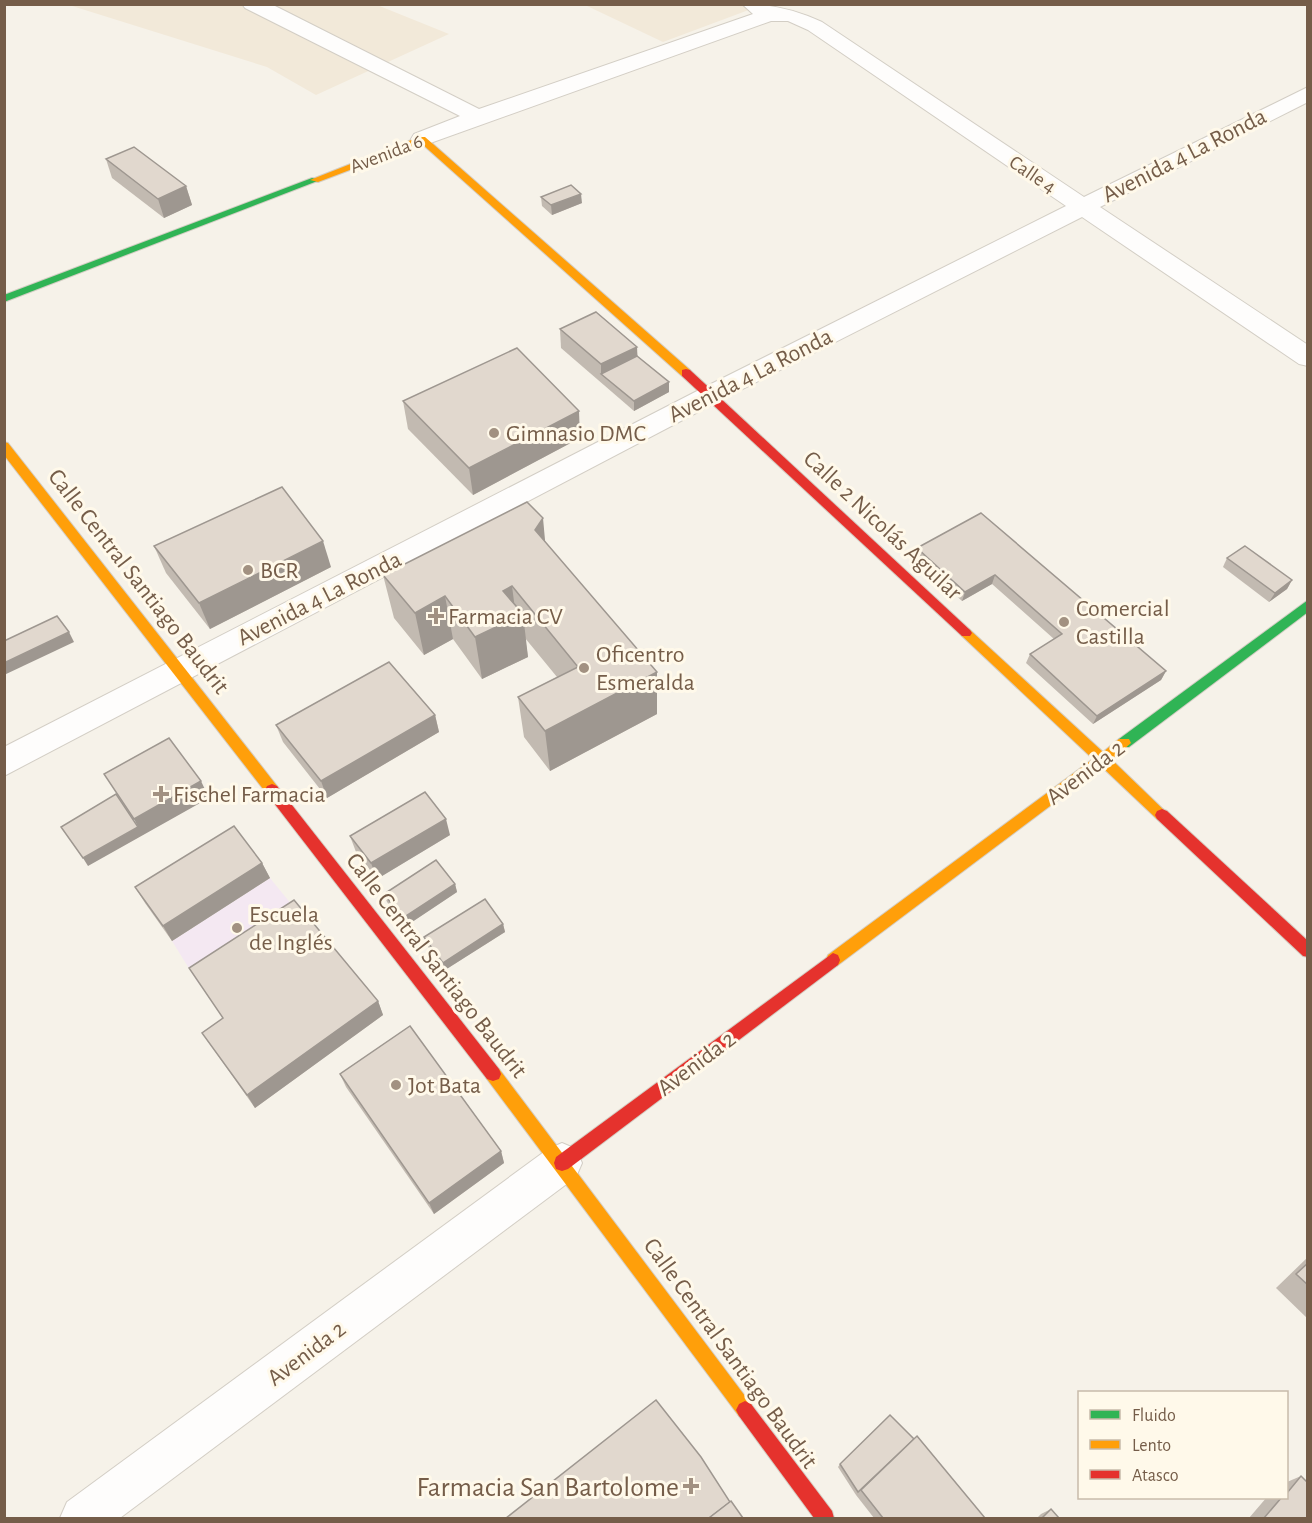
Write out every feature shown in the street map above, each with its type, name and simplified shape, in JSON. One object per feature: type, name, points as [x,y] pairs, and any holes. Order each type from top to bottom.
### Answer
[{"type":"main road","name":"Avenida 6","points":[[4,299],[422,139]]},
{"type":"main road","name":"Calle 2 Nicolás Aguilar","points":[[422,139],[710,395],[1308,951]]},
{"type":"main road","name":"Calle Central Santiago Baudrit","points":[[4,446],[562,1163],[825,1518]]},
{"type":"main road","name":"Avenida 2","points":[[562,1163],[1308,605]]},
{"type":"street","points":[[252,4],[478,117]]},
{"type":"street","name":"Avenida 6","points":[[422,139],[761,10]]},
{"type":"street","name":"Calle 4","points":[[761,10],[791,15],[815,26],[1308,358]]},
{"type":"street","name":"Avenida 4 La Ronda","points":[[4,762],[710,395],[1080,206],[1308,93]]},
{"type":"street","name":"Avenida 2","points":[[83,1518],[562,1163]]},
{"type":"shaded area","points":[[69,5],[377,5],[449,34],[316,95],[267,67]]},
{"type":"shaded area","points":[[585,5],[762,5],[663,42]]},
{"type":"shaded area","name":"Escuela de Inglés","points":[[270,878],[301,916],[198,983],[172,941]]},
{"type":"building","points":[[134,147],[186,186],[158,199],[106,159]]},
{"type":"building","points":[[571,185],[581,194],[551,205],[541,197]]},
{"type":"building","points":[[596,312],[637,347],[601,364],[560,329]]},
{"type":"building","points":[[517,348],[579,411],[469,468],[403,401]]},
{"type":"building","points":[[637,356],[669,382],[634,401],[601,374]]},
{"type":"building","points":[[282,487],[323,541],[199,603],[154,546]]},
{"type":"building","points":[[527,502],[543,518],[535,530],[657,672],[545,731],[518,697],[578,667],[512,586],[503,591],[523,614],[475,637],[445,596],[415,613],[383,575]]},
{"type":"building","name":"Comercial Castilla","points":[[981,513],[1166,671],[1097,716],[1030,654],[1062,634],[995,575],[965,592],[917,548]]},
{"type":"building","points":[[1245,546],[1292,580],[1275,593],[1227,558]]},
{"type":"building","points":[[57,616],[69,632],[4,663],[4,641]]},
{"type":"building","points":[[389,662],[435,715],[321,781],[276,725]]},
{"type":"building","name":"Fischel Farmacia","points":[[169,738],[201,781],[134,819],[104,774]]},
{"type":"building","points":[[425,792],[446,819],[371,863],[350,836]]},
{"type":"building","points":[[116,794],[138,827],[83,858],[61,827]]},
{"type":"building","points":[[234,826],[262,863],[163,926],[135,887]]},
{"type":"building","points":[[436,860],[455,884],[403,918],[384,894]]},
{"type":"building","points":[[485,899],[503,924],[443,963],[424,937]]},
{"type":"building","points":[[294,900],[378,1001],[247,1095],[202,1033],[223,1018],[189,968]]},
{"type":"building","points":[[410,1026],[501,1151],[429,1203],[340,1074]]},
{"type":"building","points":[[1308,1263],[1308,1285],[1296,1274]]},
{"type":"building","points":[[656,1400],[701,1457],[730,1502],[709,1518],[506,1518]]},
{"type":"building","points":[[890,1415],[914,1439],[858,1492],[840,1464]]},
{"type":"building","points":[[917,1436],[985,1518],[883,1518],[861,1490]]},
{"type":"building","points":[[1301,1476],[1308,1483],[1308,1518],[1264,1518],[1280,1499],[1288,1499],[1288,1492]]},
{"type":"building","points":[[731,1501],[743,1518],[709,1518]]},
{"type":"building","points":[[1051,1509],[1059,1518],[1042,1518]]},
{"type":"traffic: fast","points":[[4,299],[315,180]]},
{"type":"traffic: fast","points":[[1124,743],[1308,605]]},
{"type":"traffic: slow","points":[[315,180],[422,139],[686,373]]},
{"type":"traffic: slow","points":[[4,446],[272,790]]},
{"type":"traffic: slow","points":[[966,633],[1162,815]]},
{"type":"traffic: slow","points":[[833,960],[1124,743]]},
{"type":"traffic: slow","points":[[493,1074],[745,1410]]},
{"type":"traffic: jam","points":[[686,373],[966,633]]},
{"type":"traffic: jam","points":[[272,790],[493,1074]]},
{"type":"traffic: jam","points":[[1162,815],[1308,951]]},
{"type":"traffic: jam","points":[[562,1163],[833,960]]},
{"type":"traffic: jam","points":[[745,1410],[825,1518]]},
{"type":"place","name":"Gimnasio DMC","points":[[494,433]]},
{"type":"place","name":"BCR","points":[[248,570]]},
{"type":"place","name":"Farmacia CV","points":[[436,616]]},
{"type":"place","name":"Comercial Castilla","points":[[1064,622]]},
{"type":"place","name":"Oficentro Esmeralda","points":[[584,668]]},
{"type":"place","name":"Fischel Farmacia","points":[[161,794]]},
{"type":"place","name":"Escuela de Inglés","points":[[237,928]]},
{"type":"place","name":"Jot Bata","points":[[396,1085]]},
{"type":"place","name":"Farmacia San Bartolome","points":[[691,1486]]}]
